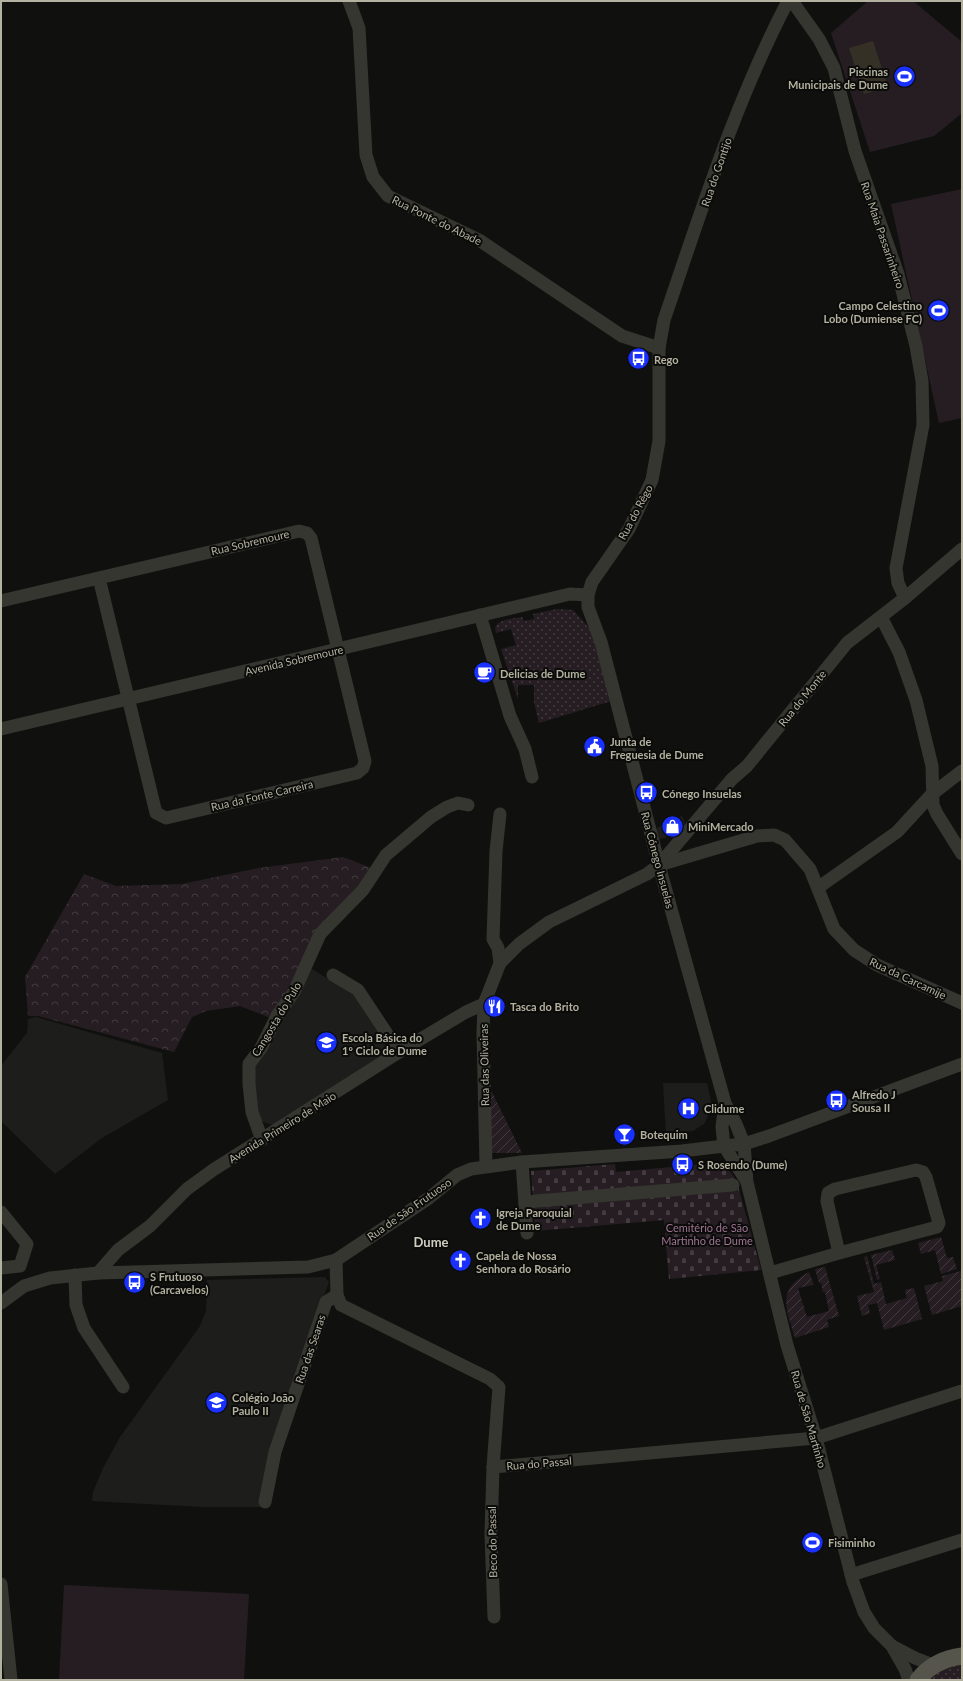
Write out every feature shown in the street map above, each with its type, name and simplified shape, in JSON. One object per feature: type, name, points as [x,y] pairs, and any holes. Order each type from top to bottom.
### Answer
[{"type":"main road","points":[[918,1680],[933,1665],[962,1656]]},
{"type":"street","name":"Rua Ponte do Abade","points":[[349,1],[359,28],[366,155],[373,177],[388,196],[479,240],[622,336],[659,348]]},
{"type":"street","name":"Rua do Gontijo","points":[[659,348],[664,320],[727,138],[770,35],[788,1]]},
{"type":"street","name":"Rua Maia Passarinheiro","points":[[792,1],[819,39],[834,68],[855,151],[898,274],[916,346],[922,381],[923,425],[896,568],[898,583],[905,598]]},
{"type":"street","name":"Rua do Rêgo","points":[[588,595],[592,582],[629,529],[652,480],[659,442],[659,348]]},
{"type":"street","name":"Rua Sobremoure","points":[[1,601],[299,531],[306,532],[312,538],[338,649]]},
{"type":"street","name":"Rua do Monte","points":[[659,865],[732,779],[747,766],[847,643],[905,598],[962,549]]},
{"type":"street","points":[[99,578],[128,699]]},
{"type":"street","name":"Avenida Sobremoure","points":[[1,729],[570,594],[588,595]]},
{"type":"street","name":"Rua Cónego Insuelas","points":[[588,595],[588,608],[600,642],[659,865],[725,1103],[744,1144]]},
{"type":"street","points":[[480,615],[510,716],[525,749],[532,777]]},
{"type":"street","points":[[881,617],[899,652],[916,700],[932,766],[933,805],[962,854]]},
{"type":"street","name":"Rua da Fonte Carreira","points":[[128,699],[156,813],[166,818],[357,773],[363,768],[365,761],[338,649]]},
{"type":"street","points":[[819,887],[897,832],[932,794],[962,771]]},
{"type":"street","name":"Cangosta do Pulo","points":[[262,1140],[252,1112],[249,1084],[249,1064],[261,1048],[278,1014],[294,992],[320,934],[363,890],[386,855],[431,817],[447,806],[458,803],[468,805]]},
{"type":"street","points":[[500,814],[496,851],[493,925],[493,939],[498,948],[500,964]]},
{"type":"street","name":"Rua da Carcamije","points":[[659,865],[757,836],[774,834],[785,840],[810,869],[819,887],[834,929],[854,950],[877,965],[962,1003]]},
{"type":"street","name":"Rua das Oliveiras","points":[[486,1166],[483,1033],[484,1004],[500,964],[519,944],[549,922],[647,874],[659,865]]},
{"type":"street","points":[[333,975],[358,990],[399,1052]]},
{"type":"street","name":"Avenida Primeiro de Maio","points":[[98,1273],[118,1250],[150,1226],[187,1189],[213,1170],[399,1052],[466,1012],[484,1004]]},
{"type":"street","name":"Rua de São Frutuoso","points":[[1,1304],[24,1286],[50,1278],[98,1273],[308,1267],[336,1260],[428,1198],[457,1175],[471,1169],[522,1162],[682,1151],[744,1144],[962,1064]]},
{"type":"street","name":"Rua Cónego Insuelas","points":[[724,1146],[722,1127],[725,1103]]},
{"type":"street","name":"Rua de São Martinho","points":[[744,1144],[746,1182],[787,1345],[816,1438],[851,1575],[864,1612],[874,1628],[892,1646],[905,1669],[909,1680]]},
{"type":"street","name":"Rua de São Martinho","points":[[724,1146],[746,1182]]},
{"type":"street","points":[[522,1162],[527,1233]]},
{"type":"street","points":[[770,1273],[937,1227],[938,1223],[926,1177],[923,1172],[916,1170],[835,1189],[828,1193],[827,1201],[839,1253]]},
{"type":"street","points":[[525,1203],[733,1185]]},
{"type":"street","points":[[1,1212],[27,1244],[20,1266],[1,1268]]},
{"type":"street","points":[[336,1260],[337,1295]]},
{"type":"street","points":[[75,1275],[76,1305],[84,1328],[123,1387]]},
{"type":"street","name":"Rua do Passal","points":[[337,1295],[341,1305],[490,1379],[498,1387],[493,1467],[816,1438],[962,1391]]},
{"type":"street","name":"Rua das Searas","points":[[265,1502],[275,1452],[326,1302],[337,1295]]},
{"type":"street","name":"Beco do Passal","points":[[493,1467],[491,1534],[494,1617]]},
{"type":"street","points":[[851,1575],[962,1540]]},
{"type":"street","points":[[1,1584],[11,1680]]},
{"type":"street","name":"Rua de São Martinho","points":[[892,1646],[915,1658],[933,1665]]},
{"type":"shaded area","points":[[873,41],[888,87],[864,94],[849,48]]},
{"type":"shaded area","name":"MiniMercado","points":[[682,816],[685,823],[673,835],[658,840],[655,829]]},
{"type":"shaded area","name":"Escola Básica do 1º Ciclo de Dume","points":[[309,967],[355,996],[390,1050],[276,1126],[261,1121],[256,1107],[253,1066]]},
{"type":"shaded area","points":[[36,1017],[162,1053],[168,1100],[102,1138],[55,1174],[1,1121],[1,1066],[27,1033],[28,1019]]},
{"type":"shaded area","name":"Clidume","points":[[663,1083],[707,1083],[712,1105],[704,1124],[693,1131],[666,1134]]},
{"type":"shaded area","name":"Colégio João Paulo II","points":[[325,1277],[329,1282],[298,1368],[261,1507],[202,1507],[92,1501],[93,1492],[103,1468],[120,1437],[200,1326],[206,1311],[207,1280]]},
{"type":"green space","name":"Piscinas Municipais de Dume","points":[[868,1],[913,1],[962,42],[962,113],[934,136],[870,152],[831,33]]},
{"type":"green space","name":"Campo Celestino Lobo (Dumiense FC)","points":[[962,189],[962,418],[939,423],[891,204]]},
{"type":"green space","points":[[557,609],[573,610],[591,630],[611,701],[539,723],[534,702],[534,685],[518,685],[518,699],[501,649],[516,645],[511,629],[496,633],[495,628],[504,620],[522,617],[524,621],[534,619],[533,614]]},
{"type":"green space","points":[[343,857],[374,869],[328,922],[291,989],[271,1018],[240,1006],[206,1011],[192,1017],[174,1052],[38,1016],[28,1016],[25,977],[84,874],[116,886],[182,884],[259,868]]},
{"type":"green space","points":[[484,1076],[522,1153],[486,1153]]},
{"type":"green space","name":"Cemitério de São Martinho de Dume","points":[[615,1164],[616,1172],[706,1164],[718,1165],[726,1169],[736,1180],[761,1270],[669,1279],[664,1220],[535,1231],[531,1171]]},
{"type":"green space","points":[[941,1237],[947,1258],[953,1257],[957,1269],[941,1274],[935,1250],[921,1254],[918,1243]]},
{"type":"green space","points":[[892,1250],[895,1260],[876,1265],[880,1279],[877,1280],[871,1255]]},
{"type":"green space","points":[[867,1256],[874,1284],[881,1282],[886,1304],[907,1298],[905,1290],[914,1288],[922,1319],[884,1330],[877,1303],[868,1305],[870,1313],[862,1316],[857,1296],[874,1292],[864,1257]]},
{"type":"green space","points":[[825,1267],[839,1316],[827,1320],[829,1327],[795,1338],[787,1309],[786,1300],[788,1293],[799,1279],[809,1272],[814,1285],[798,1288],[807,1317],[829,1311],[825,1292],[823,1292],[821,1283],[819,1283],[815,1269]]},
{"type":"green space","points":[[961,1271],[962,1306],[932,1315],[924,1286],[943,1281],[942,1276]]},
{"type":"green space","points":[[64,1585],[249,1594],[244,1680],[59,1680]]},
{"type":"green space","points":[[962,1663],[962,1680],[927,1680],[940,1670]]},
{"type":"place","name":"Piscinas Municipais de Dume","points":[[904,77]]},
{"type":"place","name":"Campo Celestino Lobo (Dumiense FC)","points":[[938,311]]},
{"type":"place","name":"Rego","points":[[639,359]]},
{"type":"place","name":"Delicias de Dume","points":[[485,673]]},
{"type":"place","name":"Junta de Freguesia de Dume","points":[[594,747]]},
{"type":"place","name":"Cónego Insuelas","points":[[646,793]]},
{"type":"place","name":"MiniMercado","points":[[672,826]]},
{"type":"place","name":"Tasca do Brito","points":[[495,1006]]},
{"type":"place","name":"Escola Básica do 1º Ciclo de Dume","points":[[326,1043]]},
{"type":"place","name":"Alfredo J Sousa II","points":[[836,1100]]},
{"type":"place","name":"Clidume","points":[[688,1108]]},
{"type":"place","name":"Botequim","points":[[625,1134]]},
{"type":"place","name":"S Rosendo (Dume)","points":[[682,1164]]},
{"type":"place","name":"Igreja Paroquial de Dume","points":[[480,1218]]},
{"type":"place","name":"Capela de Nossa Senhora do Rosário","points":[[460,1261]]},
{"type":"place","name":"S Frutuoso (Carcavelos)","points":[[135,1282]]},
{"type":"place","name":"Colégio João Paulo II","points":[[216,1403]]},
{"type":"place","name":"Fisiminho","points":[[812,1542]]},
{"type":"district","name":"Dume","points":[[431,1242]]}]
